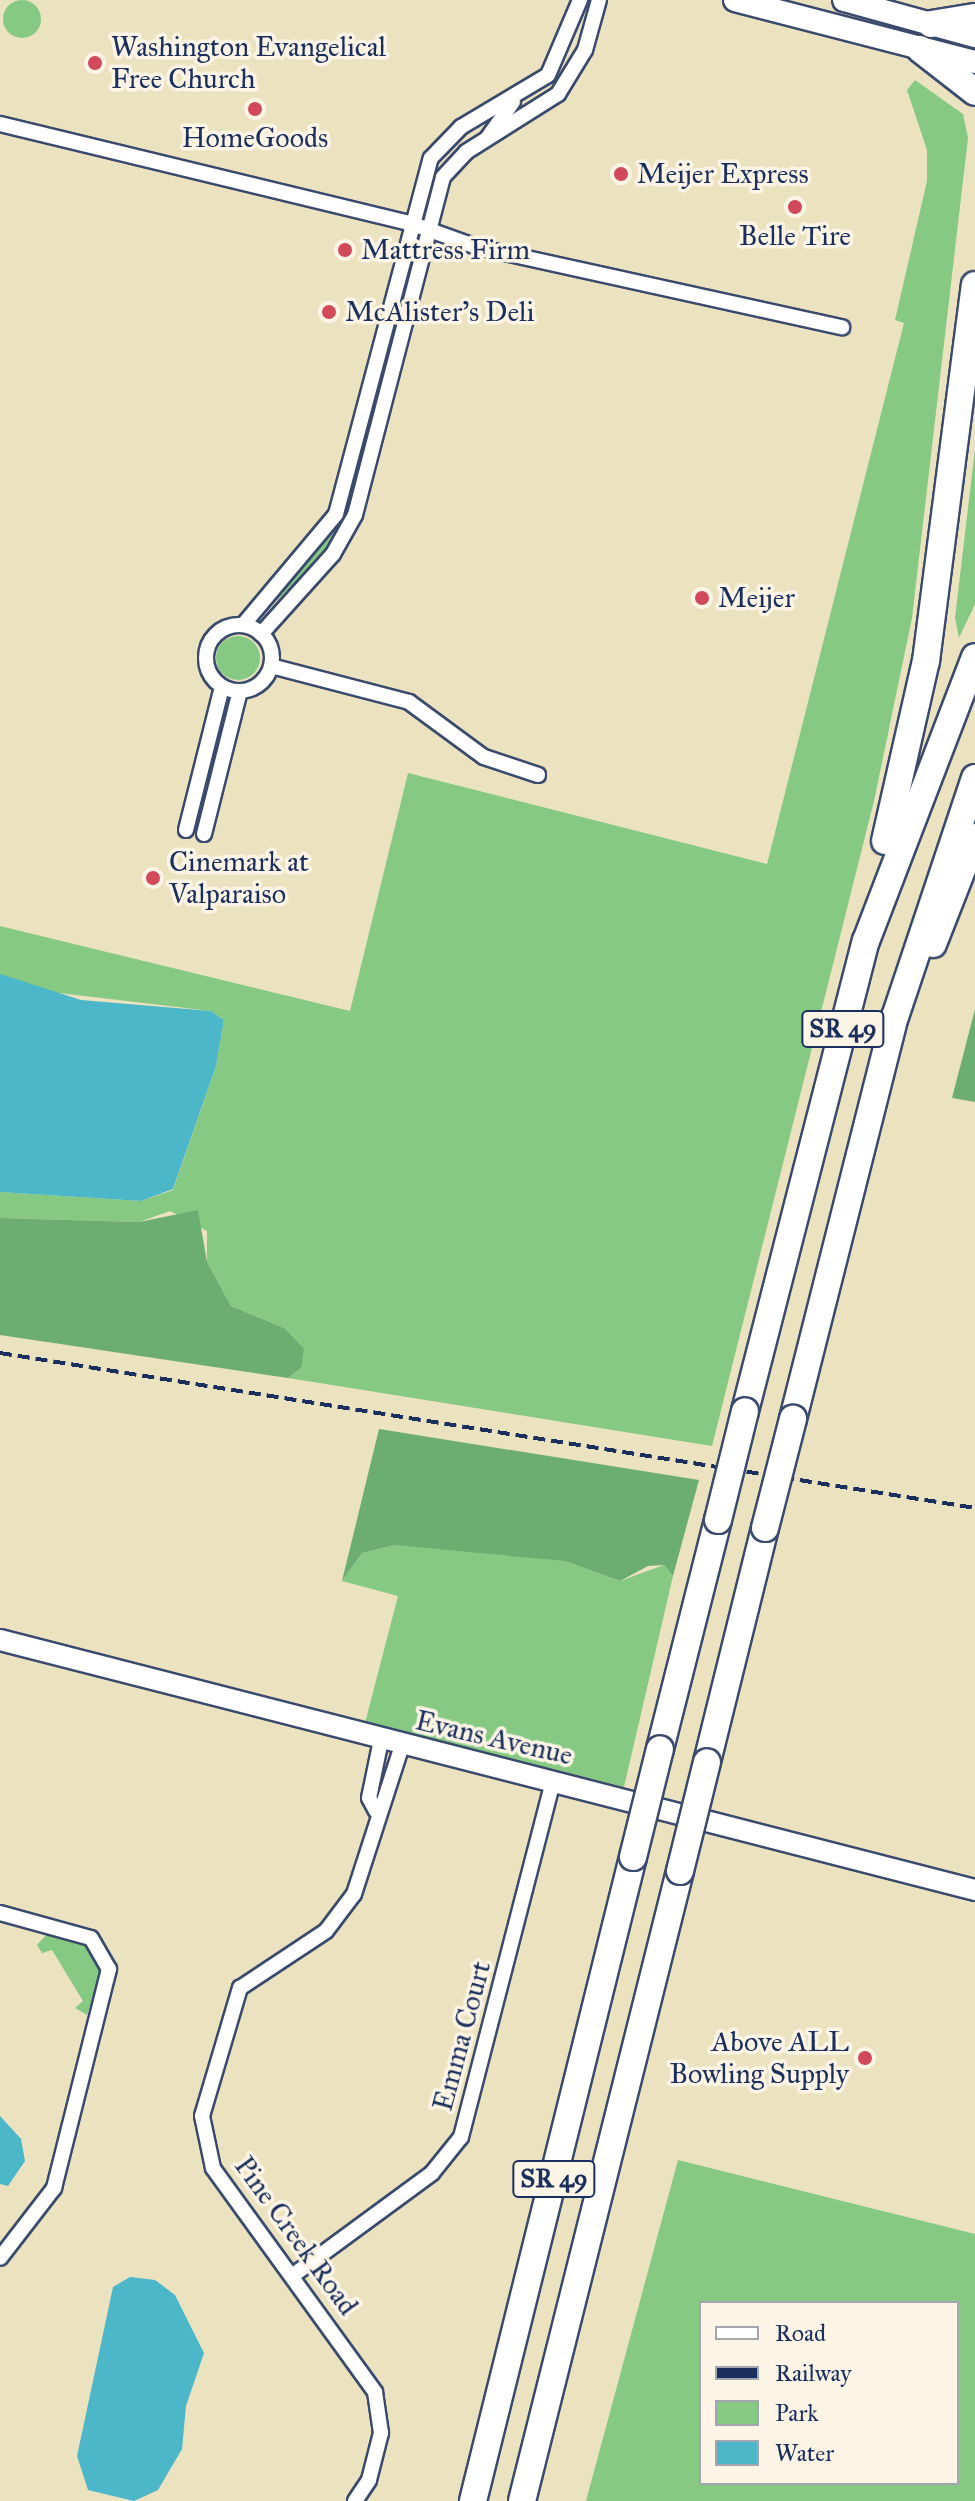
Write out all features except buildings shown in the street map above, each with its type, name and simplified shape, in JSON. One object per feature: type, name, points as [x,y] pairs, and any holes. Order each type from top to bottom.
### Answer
[{"type":"highway","points":[[931,24],[975,17]]},
{"type":"highway","points":[[920,49],[975,92]]},
{"type":"highway","points":[[866,941],[926,661],[975,285]]},
{"type":"highway","name":"SR 49","points":[[473,2501],[745,1411],[866,941],[975,657]]},
{"type":"highway","name":"SR 49","points":[[522,2501],[870,1116],[924,919],[975,778]]},
{"type":"highway","points":[[870,1116],[975,837]]},
{"type":"main road","points":[[735,0],[975,62]]},
{"type":"main road","points":[[844,0],[975,36]]},
{"type":"street","points":[[488,137],[491,123],[560,58],[580,0]]},
{"type":"street","points":[[261,634],[333,554],[355,515],[427,228],[443,177],[488,137],[558,94],[585,50],[599,0]]},
{"type":"street","points":[[271,666],[257,686],[240,691],[222,687],[208,672],[206,651],[220,631],[243,625],[336,514],[420,182],[444,142],[521,92]]},
{"type":"street","points":[[0,124],[410,223],[477,247],[842,327]]},
{"type":"street","points":[[243,625],[261,634],[271,666]]},
{"type":"street","points":[[271,666],[409,702],[477,753],[538,775]]},
{"type":"street","points":[[186,830],[222,687]]},
{"type":"street","points":[[204,834],[240,691]]},
{"type":"street","name":"Evans Avenue","points":[[0,1640],[975,1890]]},
{"type":"street","name":"Pine Creek Road","points":[[376,1811],[369,1798],[381,1740]]},
{"type":"street","name":"Pine Creek Road","points":[[355,2501],[374,2467],[380,2405],[213,2168],[203,2141],[204,2104],[240,1988],[339,1920],[360,1879],[376,1811],[389,1801],[402,1745]]},
{"type":"street","name":"Emma Court","points":[[292,2276],[432,2173],[461,2137],[553,1781]]},
{"type":"street","points":[[0,1913],[91,1938],[109,1969],[54,2188],[0,2258]]},
{"type":"green space","points":[[22,0],[35,6],[41,19],[35,32],[22,38],[9,32],[3,19],[9,6]]},
{"type":"green space","points":[[915,80],[963,114],[968,138],[912,618],[874,801],[712,1446],[288,1378],[301,1368],[284,1328],[231,1306],[207,1262],[207,1231],[170,1211],[139,1222],[0,1218],[0,1192],[141,1201],[173,1190],[216,1066],[224,1020],[211,1011],[34,990],[0,974],[0,926],[350,1011],[408,773],[767,864],[904,323],[895,320],[927,181],[927,150],[907,90]]},
{"type":"green space","points":[[411,256],[413,259],[372,420],[369,417]]},
{"type":"green space","points":[[975,449],[975,604],[959,638],[955,618]]},
{"type":"green space","points":[[357,464],[348,515],[325,554],[270,607],[340,523]]},
{"type":"green space","points":[[238,636],[254,642],[260,658],[254,674],[238,680],[222,674],[216,658],[222,642]]},
{"type":"green space","points":[[975,1009],[975,1102],[952,1098]]},
{"type":"green space","points":[[198,1210],[207,1262],[231,1306],[284,1328],[304,1349],[301,1368],[288,1378],[0,1335],[0,1218],[139,1222]]},
{"type":"green space","points":[[379,1429],[699,1480],[673,1576],[664,1565],[648,1566],[620,1581],[565,1561],[395,1545],[362,1553],[342,1581]]},
{"type":"green space","points":[[395,1545],[456,1545],[565,1561],[620,1581],[664,1565],[673,1576],[624,1787],[365,1723],[398,1596],[342,1581],[362,1553]]},
{"type":"green space","points":[[48,1933],[91,1946],[102,1970],[87,2015],[75,2008],[83,2001],[52,1950],[42,1953],[37,1945]]},
{"type":"green space","points":[[678,2160],[975,2234],[975,2501],[586,2501]]},
{"type":"water","points":[[0,974],[81,1000],[211,1011],[224,1020],[216,1066],[173,1189],[141,1201],[0,1192]]},
{"type":"water","points":[[0,2116],[21,2139],[25,2161],[8,2186],[0,2184]]},
{"type":"water","points":[[130,2277],[155,2280],[175,2295],[204,2353],[186,2406],[182,2449],[158,2490],[134,2501],[88,2490],[77,2456],[113,2287]]},
{"type":"railway","points":[[0,1353],[975,1508]]},
{"type":"place","name":"Washington Evangelical Free Church","points":[[95,63]]},
{"type":"place","name":"HomeGoods","points":[[255,109]]},
{"type":"place","name":"Meijer Express","points":[[621,174]]},
{"type":"place","name":"Belle Tire","points":[[795,207]]},
{"type":"place","name":"Mattress Firm","points":[[345,250]]},
{"type":"place","name":"McAlister's Deli","points":[[329,312]]},
{"type":"place","name":"Meijer","points":[[702,598]]},
{"type":"place","name":"Cinemark at Valparaiso","points":[[153,878]]},
{"type":"place","name":"Above ALL Bowling Supply","points":[[865,2058]]}]
